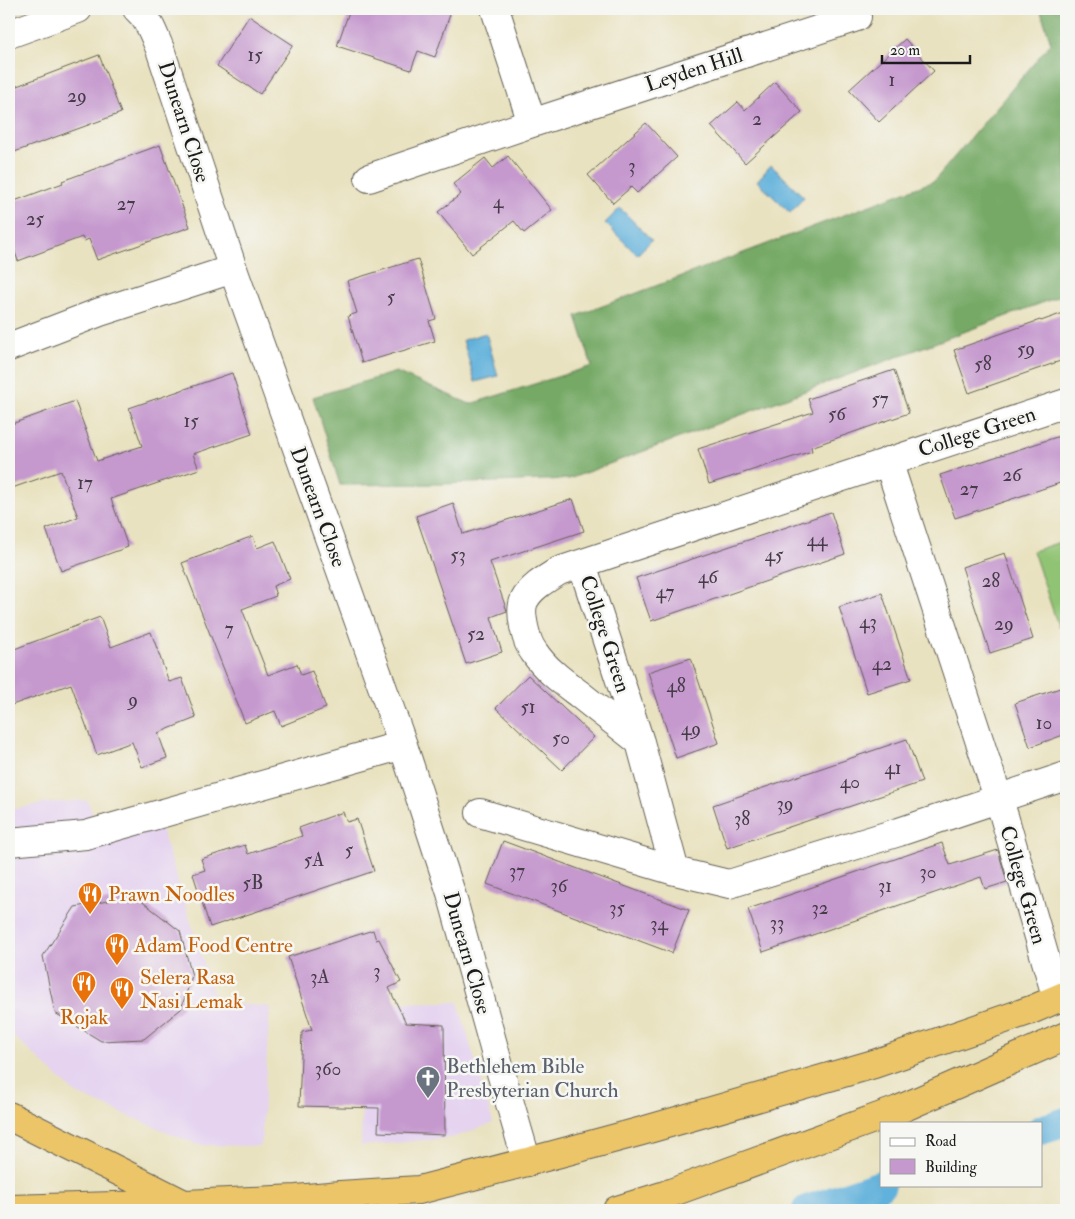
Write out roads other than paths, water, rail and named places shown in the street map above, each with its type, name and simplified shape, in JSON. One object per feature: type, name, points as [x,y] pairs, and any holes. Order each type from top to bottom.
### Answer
[{"type":"highway","points":[[9,1209],[296,1199],[419,1190],[642,1131],[874,1064],[1031,1010],[1062,997]]},
{"type":"highway","points":[[617,1210],[665,1196],[898,1110],[1066,1036]]},
{"type":"highway","points":[[9,1116],[185,1204]]},
{"type":"street","points":[[9,34],[78,9]]},
{"type":"street","name":"Dunearn Close","points":[[137,9],[143,14],[160,49],[233,269],[403,746],[451,894],[496,1059],[527,1162]]},
{"type":"street","points":[[495,9],[532,123]]},
{"type":"street","name":"Leyden Hill","points":[[369,178],[857,17]]},
{"type":"street","points":[[9,348],[100,312],[233,269]]},
{"type":"street","name":"College Green","points":[[675,871],[640,742],[582,564],[1066,403]]},
{"type":"street","name":"College Green","points":[[888,461],[1062,997]]},
{"type":"street","points":[[582,564],[559,571],[529,592],[523,603],[522,614],[526,636],[532,651],[556,676],[640,742]]},
{"type":"street","points":[[9,842],[86,835],[403,746]]},
{"type":"street","name":"College Green","points":[[480,813],[675,871],[729,884],[890,835],[1066,776]]},
{"type":"water","points":[[771,165],[804,197],[790,213],[757,181]]},
{"type":"water","points":[[620,208],[652,240],[637,255],[605,223]]},
{"type":"water","points":[[486,333],[498,376],[475,382],[463,340]]},
{"type":"waterway","points":[[1042,1130],[1066,1122]]},
{"type":"waterway","points":[[807,1210],[880,1185]]},
{"type":"place","name":"Prawn Noodles","points":[[90,915]]},
{"type":"place","name":"Adam Food Centre","points":[[117,966]]},
{"type":"place","name":"Rojak","points":[[84,1004]]},
{"type":"place","name":"Selera Rasa Nasi Lemak","points":[[122,1010]]},
{"type":"place","name":"Bethlehem Bible Presbyterian Church","points":[[428,1099]]}]
